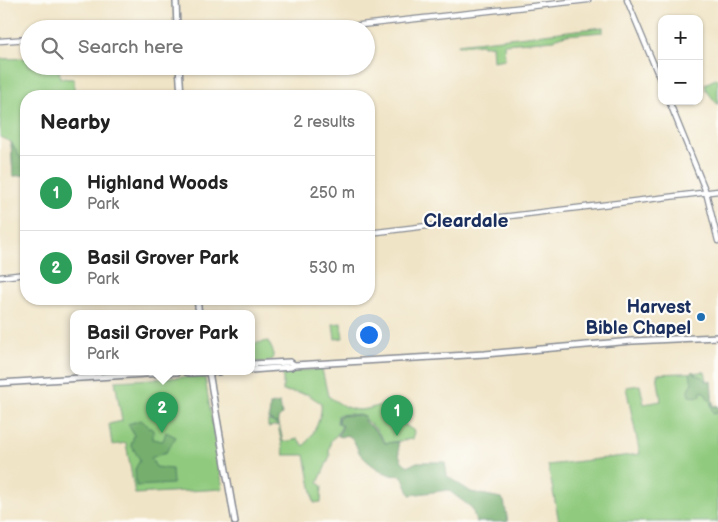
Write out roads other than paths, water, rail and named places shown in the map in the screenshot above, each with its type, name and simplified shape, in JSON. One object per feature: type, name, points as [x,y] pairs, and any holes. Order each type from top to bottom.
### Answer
[{"type":"main road","points":[[176,0],[177,20]]},
{"type":"main road","points":[[180,75],[181,90]]},
{"type":"main road","points":[[255,370],[291,367],[294,365],[485,354],[632,341],[718,337]]},
{"type":"main road","points":[[255,364],[290,362],[294,365]]},
{"type":"main road","points":[[0,383],[129,375]]},
{"type":"main road","points":[[210,375],[235,522]]},
{"type":"street","points":[[375,23],[588,0]]},
{"type":"street","points":[[635,0],[627,0],[658,74]]},
{"type":"street","points":[[0,41],[20,40]]},
{"type":"street","points":[[671,105],[706,192],[718,241]]},
{"type":"street","points":[[375,232],[718,191]]},
{"type":"street","points":[[0,277],[20,275]]},
{"type":"place","name":"Harvest Bible Chapel","points":[[701,317]]},
{"type":"place","name":"Basil Grover Park","points":[[162,433]]},
{"type":"place","name":"Highland Woods","points":[[397,436]]},
{"type":"district","name":"Cleardale","points":[[466,220]]}]
